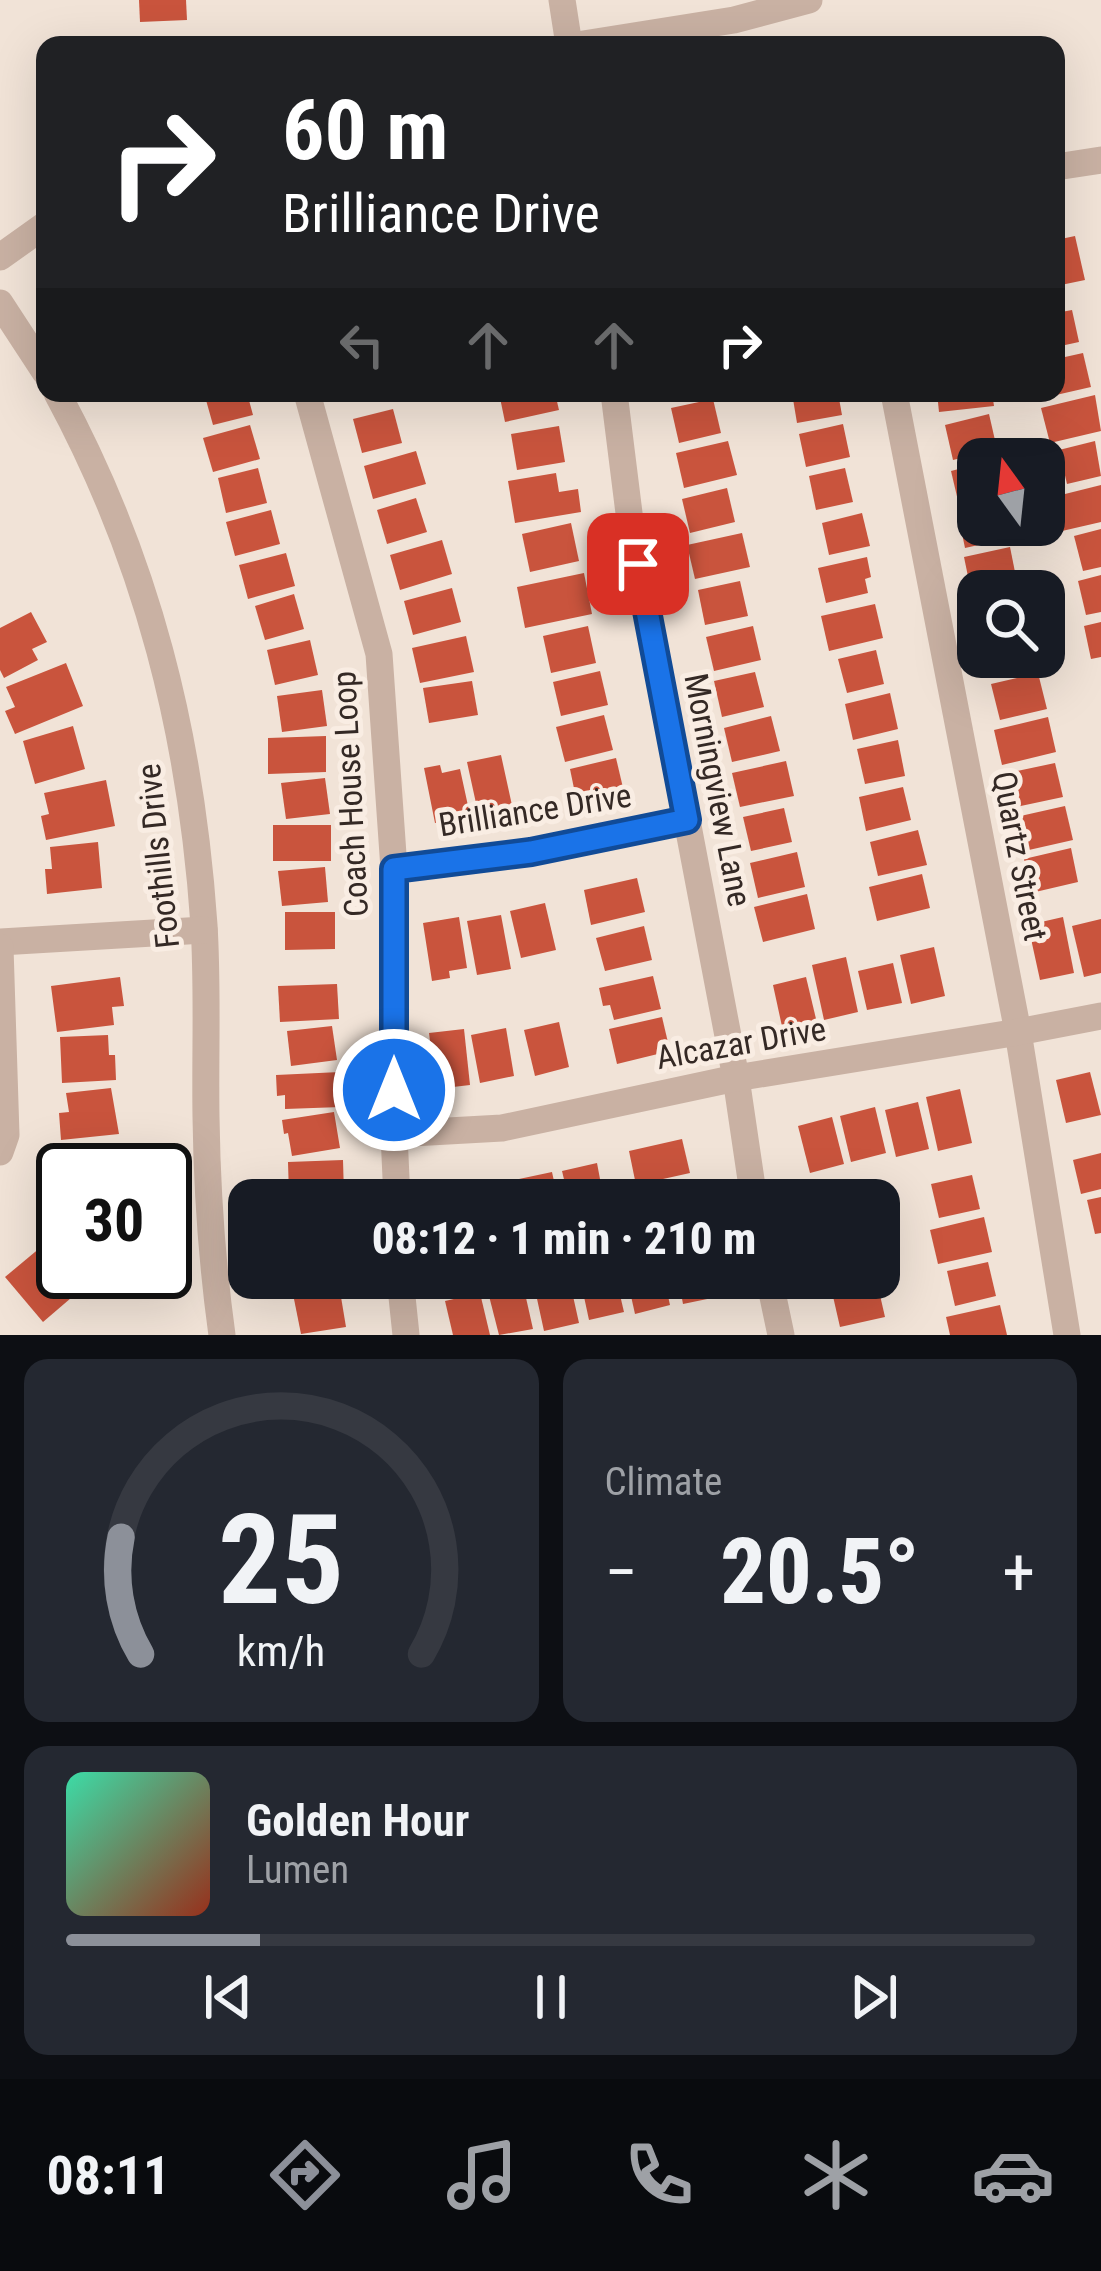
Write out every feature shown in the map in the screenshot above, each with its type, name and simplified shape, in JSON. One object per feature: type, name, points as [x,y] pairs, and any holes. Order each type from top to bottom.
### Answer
[{"type":"street","points":[[562,0],[571,36]]},
{"type":"street","points":[[631,36],[734,20],[809,0]]},
{"type":"street","points":[[1065,166],[1101,160]]},
{"type":"street","points":[[0,257],[36,231]]},
{"type":"street","points":[[0,303],[36,358]]},
{"type":"street","name":"Foothills Drive","points":[[62,402],[129,549],[168,678],[191,795],[204,930],[206,1123],[222,1335]]},
{"type":"street","name":"Coach House Loop","points":[[309,402],[379,654],[394,869],[396,1179]]},
{"type":"street","name":"Morningview Lane","points":[[615,402],[630,521],[751,1179]]},
{"type":"street","name":"Quartz Street","points":[[896,402],[1018,1032],[1067,1335]]},
{"type":"street","name":"Brilliance Drive","points":[[394,869],[531,852],[687,820]]},
{"type":"street","points":[[0,1152],[6,1136],[0,945],[204,930]]},
{"type":"street","name":"Alcazar Drive","points":[[394,1135],[502,1128],[736,1078],[1101,1016]]},
{"type":"street","points":[[402,1299],[406,1335]]},
{"type":"street","points":[[773,1299],[781,1335]]},
{"type":"building","points":[[139,0],[186,0],[187,20],[140,22]]},
{"type":"building","points":[[1075,236],[1085,280],[1065,284],[1065,238]]},
{"type":"building","points":[[1072,310],[1079,342],[1065,345],[1065,311]]},
{"type":"building","points":[[1083,353],[1091,387],[1065,393],[1065,357]]},
{"type":"building","points":[[1095,395],[1101,431],[1065,439],[1049,438],[1041,408]]},
{"type":"building","points":[[207,402],[249,402],[253,415],[213,425]]},
{"type":"building","points":[[501,402],[557,402],[559,410],[505,422]]},
{"type":"building","points":[[714,402],[721,433],[679,443],[671,408]]},
{"type":"building","points":[[794,402],[840,402],[842,415],[797,423]]},
{"type":"building","points":[[938,402],[993,402],[994,406],[939,412]]},
{"type":"building","points":[[393,409],[402,443],[362,453],[353,419]]},
{"type":"building","points":[[989,414],[994,438],[957,438],[957,459],[953,460],[945,425]]},
{"type":"building","points":[[843,424],[850,457],[806,467],[799,434]]},
{"type":"building","points":[[250,425],[260,459],[213,472],[203,438]]},
{"type":"building","points":[[559,426],[565,462],[517,470],[511,434]]},
{"type":"building","points":[[728,441],[737,475],[684,488],[676,453]]},
{"type":"building","points":[[1095,441],[1101,476],[1067,484],[1065,448]]},
{"type":"building","points":[[416,451],[426,484],[373,499],[364,466]]},
{"type":"building","points":[[258,468],[267,503],[226,513],[218,478]]},
{"type":"building","points":[[845,468],[853,502],[816,510],[809,476]]},
{"type":"building","points":[[556,473],[559,492],[578,489],[581,512],[515,523],[508,481]]},
{"type":"building","points":[[1101,485],[1101,522],[1065,530],[1065,494]]},
{"type":"building","points":[[727,488],[735,522],[690,533],[682,499]]},
{"type":"building","points":[[416,498],[427,532],[387,544],[377,510]]},
{"type":"building","points":[[271,510],[280,544],[235,556],[226,522]]},
{"type":"building","points":[[862,513],[870,546],[829,555],[822,523]]},
{"type":"building","points":[[571,523],[579,561],[530,572],[522,534]]},
{"type":"building","points":[[1101,529],[1101,567],[1083,571],[1074,536]]},
{"type":"building","points":[[742,533],[750,567],[695,579],[687,545]]},
{"type":"building","points":[[442,540],[452,574],[400,590],[390,555]]},
{"type":"building","points":[[1010,547],[1015,570],[967,570],[964,557]]},
{"type":"building","points":[[286,553],[295,586],[248,599],[239,565]]},
{"type":"building","points":[[867,557],[868,593],[826,603],[818,568]]},
{"type":"building","points":[[584,573],[592,614],[525,628],[517,587]]},
{"type":"building","points":[[1101,575],[1101,612],[1086,615],[1078,581]]},
{"type":"building","points":[[740,581],[748,616],[705,625],[698,590]]},
{"type":"building","points":[[452,588],[461,622],[413,635],[404,601]]},
{"type":"building","points":[[294,594],[304,629],[265,640],[255,606]]},
{"type":"building","points":[[875,604],[883,638],[829,651],[821,616]]},
{"type":"building","points":[[31,612],[47,642],[32,649],[38,660],[4,678],[0,628]]},
{"type":"building","points":[[1101,622],[1101,657],[1091,659],[1084,626]]},
{"type":"building","points":[[588,626],[596,663],[551,673],[543,636]]},
{"type":"building","points":[[753,626],[761,660],[714,671],[706,637]]},
{"type":"building","points":[[466,636],[474,672],[420,683],[412,648]]},
{"type":"building","points":[[310,640],[318,675],[275,685],[267,650]]},
{"type":"building","points":[[876,650],[884,684],[847,693],[838,659]]},
{"type":"building","points":[[66,663],[83,706],[15,734],[5,711],[15,707],[6,687]]},
{"type":"building","points":[[600,671],[608,705],[561,716],[553,682]]},
{"type":"building","points":[[755,672],[764,707],[722,717],[714,681]]},
{"type":"building","points":[[1039,678],[1047,709],[1000,720],[991,684]]},
{"type":"building","points":[[472,681],[478,715],[429,723],[423,688]]},
{"type":"building","points":[[322,690],[327,726],[282,732],[277,696]]},
{"type":"building","points":[[890,693],[898,729],[853,740],[845,704]]},
{"type":"building","points":[[604,715],[613,750],[565,762],[556,727]]},
{"type":"building","points":[[771,716],[780,751],[732,762],[724,728]]},
{"type":"building","points":[[1048,717],[1056,752],[1002,765],[994,730]]},
{"type":"building","points":[[73,726],[85,769],[35,784],[23,741]]},
{"type":"building","points":[[326,736],[326,772],[268,774],[268,738]]},
{"type":"building","points":[[898,740],[905,776],[865,784],[857,749]]},
{"type":"building","points":[[501,755],[513,810],[479,817],[467,762]]},
{"type":"building","points":[[616,758],[624,792],[577,803],[570,769]]},
{"type":"building","points":[[786,761],[794,796],[740,807],[732,773]]},
{"type":"building","points":[[1055,763],[1063,797],[1016,807],[1008,773]]},
{"type":"building","points":[[440,765],[442,773],[460,769],[470,815],[435,823],[424,768]]},
{"type":"building","points":[[325,778],[330,814],[286,819],[281,783]]},
{"type":"building","points":[[106,780],[115,826],[46,840],[41,816],[49,814],[44,793]]},
{"type":"building","points":[[903,787],[911,820],[866,831],[859,797]]},
{"type":"building","points":[[1065,806],[1073,840],[1020,852],[1012,818]]},
{"type":"building","points":[[784,808],[792,842],[751,851],[743,817]]},
{"type":"building","points":[[273,825],[331,825],[331,861],[273,861]]},
{"type":"building","points":[[918,830],[927,865],[878,876],[870,842]]},
{"type":"building","points":[[98,842],[102,888],[47,894],[50,847]]},
{"type":"building","points":[[1071,848],[1078,882],[1031,893],[1024,859]]},
{"type":"building","points":[[797,852],[805,887],[758,898],[750,863]]},
{"type":"building","points":[[325,867],[328,902],[282,906],[278,871]]},
{"type":"building","points":[[922,874],[930,908],[877,921],[869,887]]},
{"type":"building","points":[[637,878],[645,912],[591,925],[584,890]]},
{"type":"building","points":[[807,894],[815,929],[763,942],[754,907]]},
{"type":"building","points":[[545,903],[556,950],[521,958],[510,911]]},
{"type":"building","points":[[285,912],[335,912],[335,949],[285,950]]},
{"type":"building","points":[[501,915],[511,969],[477,975],[467,921]]},
{"type":"building","points":[[459,917],[467,968],[432,981],[423,923]]},
{"type":"building","points":[[1063,917],[1074,973],[1040,980],[1028,925]]},
{"type":"building","points":[[1101,919],[1101,973],[1084,977],[1072,926]]},
{"type":"building","points":[[644,926],[652,960],[605,971],[596,938]]},
{"type":"building","points":[[934,947],[945,996],[911,1004],[900,955]]},
{"type":"building","points":[[846,957],[858,1012],[824,1020],[812,965]]},
{"type":"building","points":[[893,963],[902,1003],[867,1010],[858,971]]},
{"type":"building","points":[[653,976],[661,1009],[614,1020],[610,1005],[603,1006],[599,988]]},
{"type":"building","points":[[120,977],[124,1006],[112,1007],[114,1025],[57,1032],[51,986]]},
{"type":"building","points":[[806,977],[817,1023],[783,1031],[773,985]]},
{"type":"building","points":[[337,984],[339,1019],[280,1022],[278,986]]},
{"type":"building","points":[[662,1017],[670,1051],[617,1064],[609,1029]]},
{"type":"building","points":[[559,1022],[569,1067],[535,1076],[524,1030]]},
{"type":"building","points":[[332,1026],[337,1060],[291,1066],[287,1031]]},
{"type":"building","points":[[506,1028],[514,1076],[480,1083],[471,1035]]},
{"type":"building","points":[[464,1029],[470,1085],[436,1089],[429,1033]]},
{"type":"building","points":[[108,1035],[116,1080],[62,1083],[60,1037]]},
{"type":"building","points":[[340,1072],[341,1107],[285,1109],[285,1095],[277,1096],[276,1075]]},
{"type":"building","points":[[1090,1072],[1101,1115],[1066,1123],[1056,1080]]},
{"type":"building","points":[[111,1088],[119,1134],[61,1140],[59,1113],[69,1112],[66,1093]]},
{"type":"building","points":[[960,1089],[972,1143],[938,1151],[926,1097]]},
{"type":"building","points":[[918,1102],[929,1149],[896,1157],[885,1110]]},
{"type":"building","points":[[875,1107],[886,1153],[851,1162],[840,1116]]},
{"type":"building","points":[[334,1112],[340,1148],[292,1156],[282,1120]]},
{"type":"building","points":[[832,1117],[844,1164],[810,1173],[798,1126]]},
{"type":"building","points":[[682,1139],[690,1173],[635,1179],[629,1151]]},
{"type":"building","points":[[1101,1153],[1101,1189],[1081,1194],[1073,1160]]},
{"type":"building","points":[[343,1160],[344,1179],[288,1179],[288,1162]]},
{"type":"building","points":[[597,1163],[600,1179],[564,1179],[562,1171]]},
{"type":"building","points":[[552,1172],[554,1179],[519,1179]]},
{"type":"building","points":[[972,1175],[980,1209],[939,1218],[931,1184]]},
{"type":"building","points":[[1101,1197],[1101,1233],[1095,1234],[1087,1200]]},
{"type":"building","points":[[984,1217],[992,1252],[938,1264],[930,1230]]},
{"type":"building","points":[[36,1251],[36,1299],[70,1299],[43,1322],[5,1277]]},
{"type":"building","points":[[988,1262],[996,1296],[955,1306],[947,1271]]},
{"type":"building","points":[[294,1299],[341,1299],[346,1327],[301,1334]]},
{"type":"building","points":[[481,1299],[490,1335],[453,1335],[445,1301]]},
{"type":"building","points":[[490,1299],[526,1299],[533,1329],[499,1335]]},
{"type":"building","points":[[537,1299],[574,1299],[579,1323],[544,1331]]},
{"type":"building","points":[[584,1299],[621,1299],[624,1312],[589,1320]]},
{"type":"building","points":[[632,1299],[669,1299],[670,1305],[635,1314]]},
{"type":"building","points":[[834,1299],[881,1299],[885,1317],[840,1327]]},
{"type":"building","points":[[1000,1305],[1007,1335],[950,1335],[946,1317]]},
{"type":"route","points":[[394,1090],[394,869],[531,852],[687,820],[638,564]]}]
